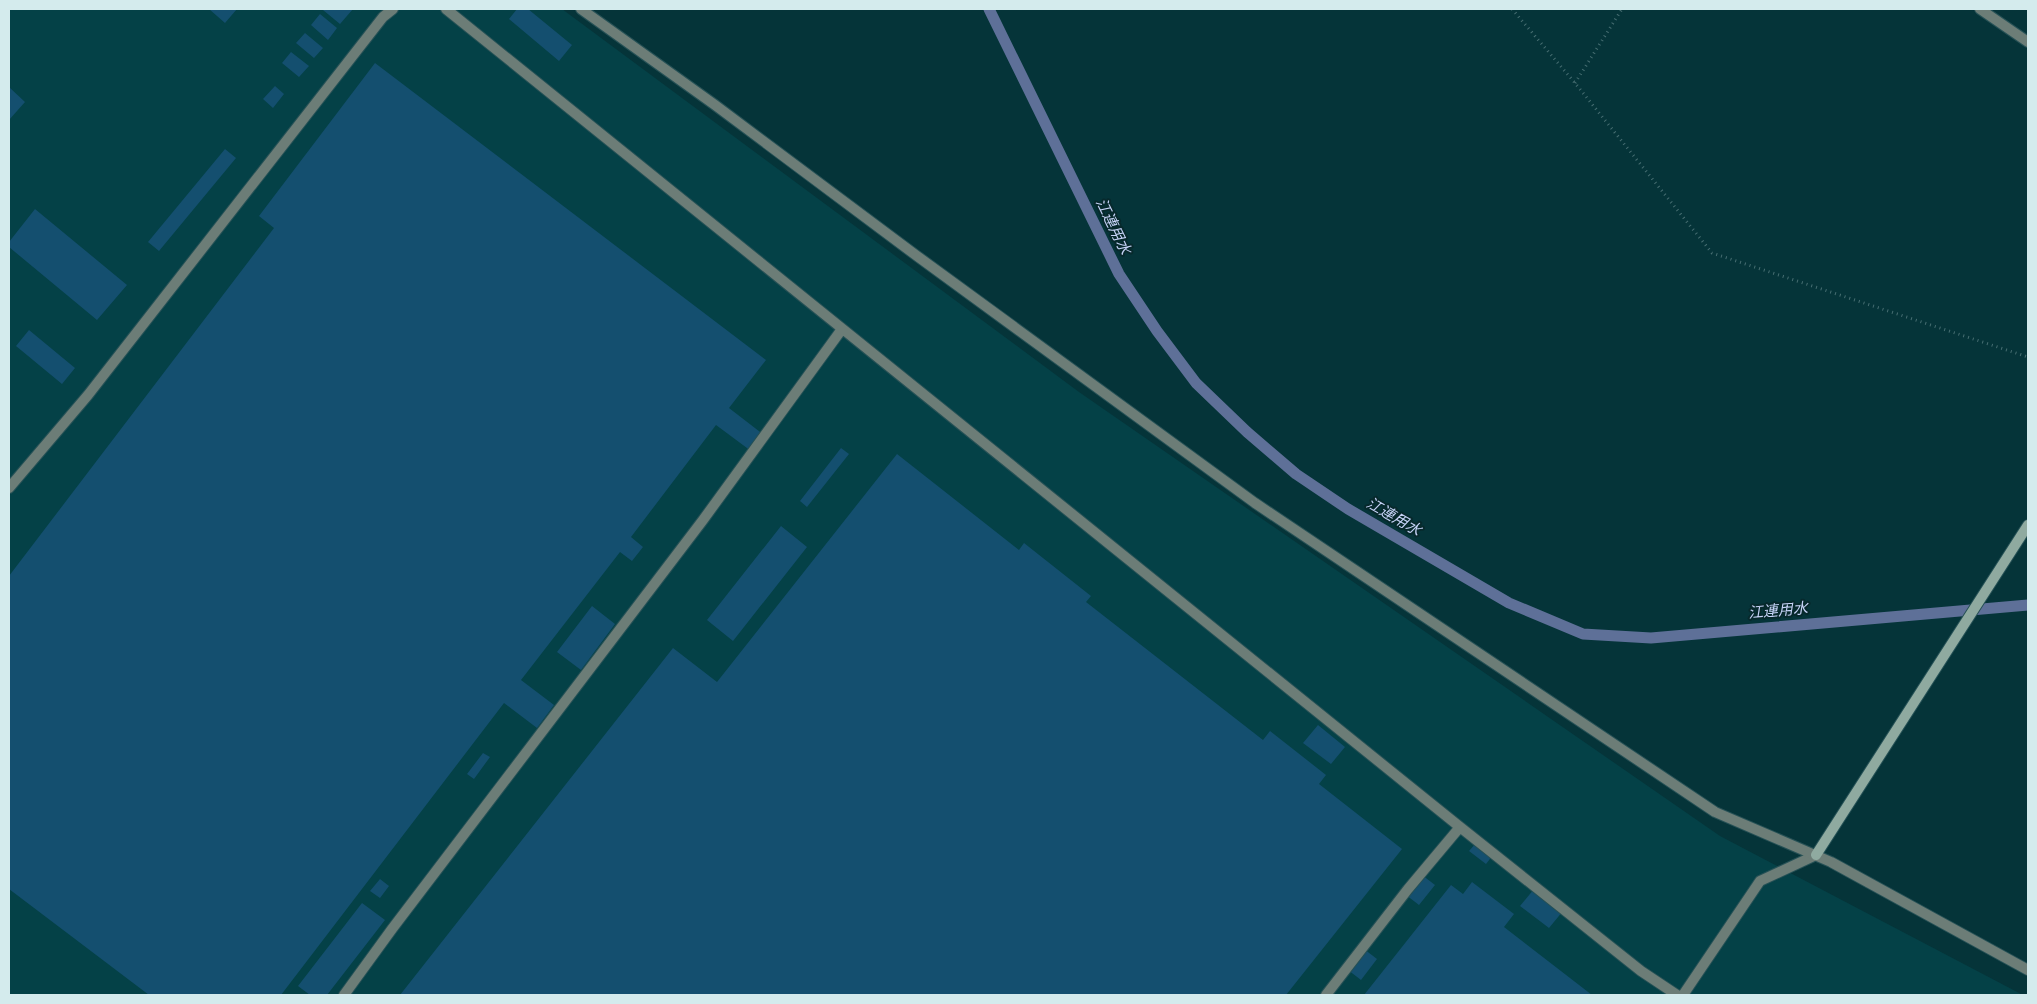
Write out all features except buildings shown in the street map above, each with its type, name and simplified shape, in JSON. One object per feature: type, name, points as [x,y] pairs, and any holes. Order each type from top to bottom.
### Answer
[{"type":"street","points":[[9,488],[88,395],[377,25],[393,9]]},
{"type":"street","points":[[446,9],[1460,827],[1641,971],[1677,995]]},
{"type":"street","points":[[581,9],[715,105],[917,256],[1255,503],[1715,812],[1831,862],[2028,970]]},
{"type":"street","points":[[1980,9],[2028,42]]},
{"type":"street","points":[[344,995],[415,898],[703,520],[842,329]]},
{"type":"street","points":[[1683,995],[1760,882],[1816,856],[2028,525]]},
{"type":"street","points":[[1326,995],[1408,889],[1460,827]]},
{"type":"path","points":[[1512,9],[1575,82],[1712,253],[2028,357]]},
{"type":"path","points":[[1575,82],[1622,9]]},
{"type":"shaded area","points":[[9,9],[562,9],[1079,392],[1720,836],[2021,994],[9,995]]},
{"type":"waterway","name":"江連用水","points":[[989,9],[1119,274],[1157,331],[1196,383],[1247,432],[1296,474],[1348,509],[1509,603],[1583,634],[1651,638],[2028,605]]}]
